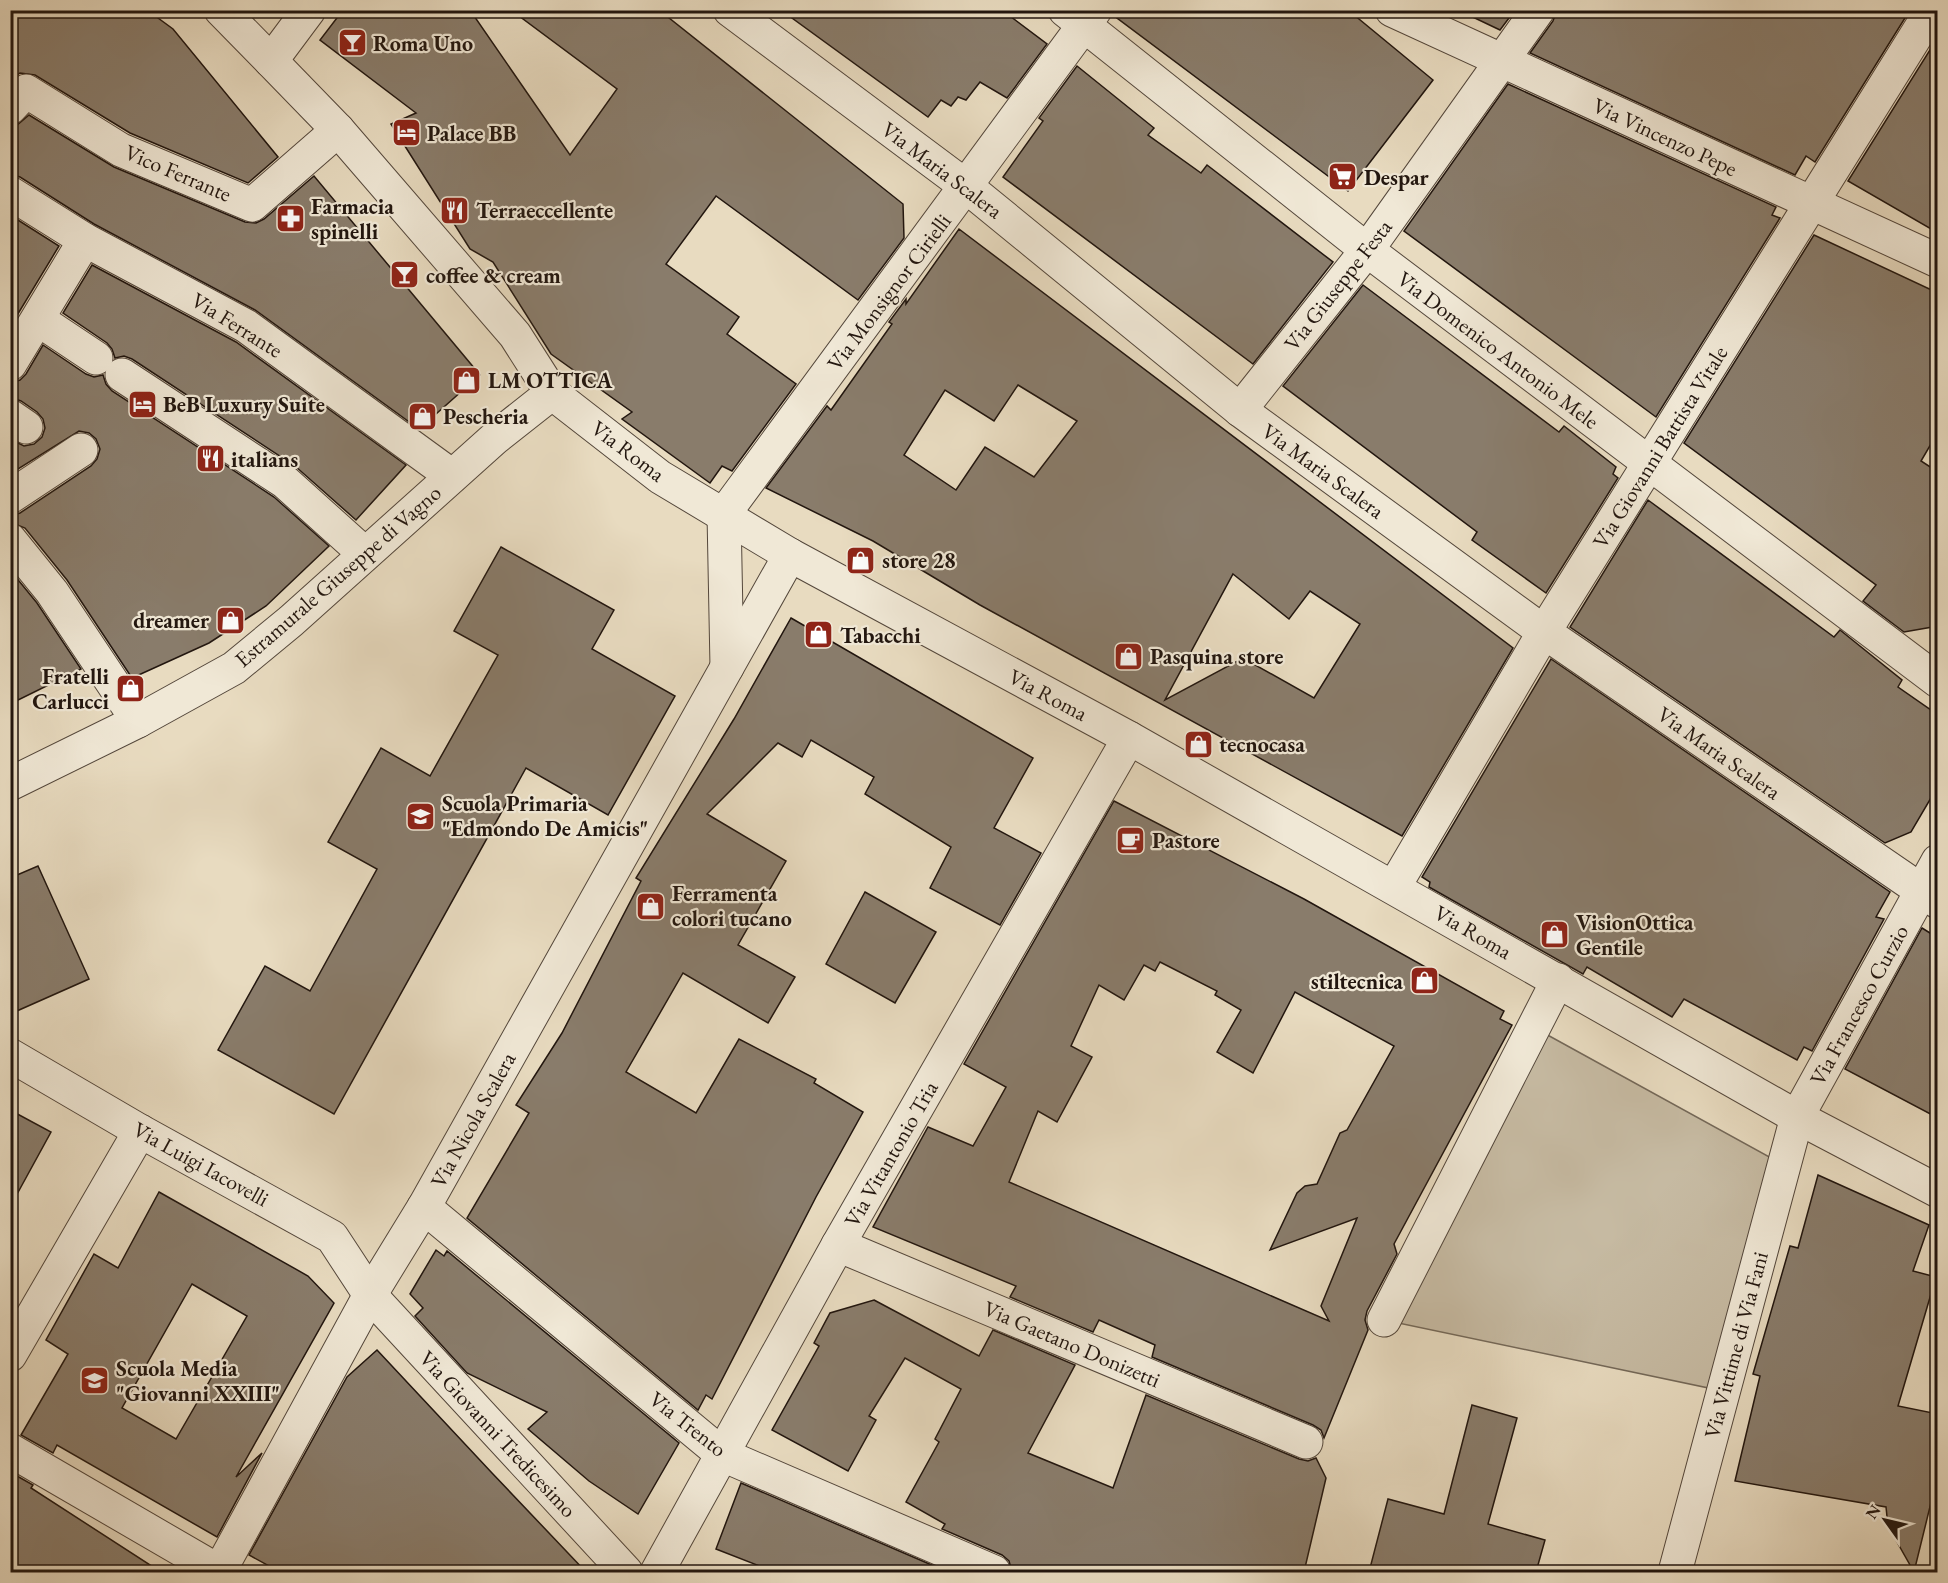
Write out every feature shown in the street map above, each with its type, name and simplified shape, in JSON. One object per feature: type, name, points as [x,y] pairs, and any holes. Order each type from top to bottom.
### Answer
[{"type":"street","name":"Via Roma","points":[[221,10],[338,129],[515,335],[552,393],[660,477],[790,555],[1129,738],[1797,1117],[1938,1191]]},
{"type":"street","points":[[270,61],[309,10]]},
{"type":"street","name":"Via Maria Scalera","points":[[730,10],[967,187],[1240,410],[1544,632],[1929,897]]},
{"type":"street","name":"Via Vincenzo Pepe","points":[[1392,10],[1938,261]]},
{"type":"street","name":"Via Giuseppe Festa","points":[[1240,410],[1367,250],[1538,10]]},
{"type":"street","name":"Via Giovanni Battista Vitale","points":[[1394,887],[1544,632],[1932,10]]},
{"type":"street","name":"Via Monsignor Cirielli","points":[[724,514],[967,187],[1081,15]]},
{"type":"street","name":"Via Domenico Antonio Mele","points":[[1081,15],[1367,250],[1938,681]]},
{"type":"street","name":"Vico Ferrante","points":[[10,108],[26,91],[121,150],[252,205],[338,129]]},
{"type":"street","name":"Via Ferrante","points":[[10,193],[85,240],[246,326],[452,476]]},
{"type":"street","points":[[10,364],[39,320],[85,240]]},
{"type":"street","points":[[39,320],[285,482],[365,554]]},
{"type":"street","name":"Estramurale Giuseppe di Vagno","points":[[10,784],[138,721],[234,668],[291,621],[452,476],[552,393]]},
{"type":"street","points":[[10,497],[81,450]]},
{"type":"street","points":[[724,514],[727,667]]},
{"type":"street","points":[[10,540],[52,592],[138,721]]},
{"type":"street","name":"Via Nicola Scalera","points":[[219,1572],[370,1295],[424,1208],[790,555]]},
{"type":"street","name":"Via Vitantonio Tria","points":[[657,1572],[838,1245],[1129,738]]},
{"type":"street","name":"Via Francesco Curzio","points":[[1797,1117],[1929,897],[1938,861]]},
{"type":"street","points":[[1384,1320],[1557,980]]},
{"type":"street","name":"Via Luigi Iacovelli","points":[[10,1055],[140,1131],[332,1237],[370,1295]]},
{"type":"street","name":"Via Vittime di Via Fani","points":[[1675,1572],[1797,1117]]},
{"type":"street","points":[[10,1355],[140,1131]]},
{"type":"street","name":"Via Trento","points":[[424,1208],[723,1455],[994,1572]]},
{"type":"street","name":"Via Gaetano Donizetti","points":[[838,1245],[1306,1442]]},
{"type":"street","name":"Via Giovanni Tredicesimo","points":[[370,1295],[626,1572]]},
{"type":"street","points":[[10,1450],[219,1572]]},
{"type":"shaded area","points":[[1533,1027],[1784,1165],[1723,1391],[1384,1320]]},
{"type":"building","points":[[10,10],[147,10],[173,29],[278,157],[248,183],[130,133],[35,75],[20,73],[10,80]]},
{"type":"building","points":[[343,10],[470,10],[570,155],[617,89],[511,10],[659,10],[903,204],[904,238],[858,300],[716,196],[666,264],[739,317],[727,334],[796,384],[732,471],[722,466],[710,483],[622,419],[632,412],[551,354],[493,262],[470,249],[391,124],[416,113],[320,40]]},
{"type":"building","points":[[781,10],[1002,10],[1047,44],[1007,98],[980,82],[966,100],[958,97],[951,106],[941,100],[928,117]]},
{"type":"building","points":[[1113,10],[1348,10],[1433,80],[1348,191],[1113,15]]},
{"type":"building","points":[[1458,10],[1515,10],[1500,30]]},
{"type":"building","points":[[1557,10],[1910,10],[1815,162],[1806,156],[1795,175],[1530,53],[1553,21]]},
{"type":"building","points":[[1938,37],[1938,233],[1848,181]]},
{"type":"building","points":[[1077,66],[1154,128],[1148,135],[1201,173],[1207,165],[1333,262],[1253,364],[1003,177],[1043,121],[1039,118]]},
{"type":"building","points":[[1508,84],[1776,207],[1772,215],[1780,218],[1656,417],[1404,231]]},
{"type":"building","points":[[29,115],[114,167],[245,222],[256,223],[264,219],[314,176],[480,375],[419,429],[255,310],[94,224],[20,177],[10,174],[10,126],[16,126]]},
{"type":"building","points":[[10,215],[59,246],[10,327]]},
{"type":"building","points":[[959,229],[1513,648],[1402,836],[980,605],[873,541],[766,488],[827,406],[831,410],[892,324],[889,322],[906,299],[906,304]],"holes":[[[1018,385],[1077,421],[1034,477],[985,447],[956,490],[904,455],[945,390],[994,421]],[[1233,574],[1289,619],[1310,591],[1360,624],[1314,698],[1243,658],[1165,700]]]},
{"type":"building","points":[[1814,235],[1938,293],[1938,432],[1921,461],[1938,472],[1938,626],[1904,632],[1863,601],[1876,585],[1684,443]]},
{"type":"building","points":[[92,265],[236,342],[406,465],[356,520],[295,466],[132,359],[124,356],[115,358],[107,343],[63,313]]},
{"type":"building","points":[[1363,285],[1559,432],[1564,426],[1616,467],[1613,474],[1618,478],[1546,593],[1472,540],[1477,532],[1283,386]]},
{"type":"building","points":[[43,345],[86,374],[94,377],[103,375],[112,391],[274,497],[329,546],[266,606],[209,643],[132,678],[67,580],[25,528],[10,522],[10,516],[20,513],[91,466],[97,459],[100,449],[96,439],[89,433],[79,431],[10,474],[10,439],[24,446],[34,444],[42,437],[45,428],[43,419],[37,412],[21,401],[10,397],[10,383],[20,380],[26,374]]},
{"type":"building","points":[[1648,500],[1834,637],[1840,630],[1902,680],[1898,687],[1938,715],[1938,786],[1911,832],[1885,843],[1570,627]]},
{"type":"building","name":"Scuola Primaria \"Edmondo De Amicis\"","points":[[501,547],[614,610],[592,649],[675,696],[608,815],[526,768],[334,1114],[218,1050],[265,966],[310,991],[377,869],[328,842],[381,748],[430,776],[498,655],[454,631]]},
{"type":"building","points":[[10,570],[37,603],[81,669],[10,704]]},
{"type":"building","points":[[791,618],[1033,758],[994,828],[1041,853],[1000,925],[930,888],[951,847],[865,794],[874,777],[811,740],[802,757],[778,743],[707,814],[786,861],[738,945],[795,977],[768,1023],[683,973],[626,1072],[696,1113],[739,1039],[816,1079],[814,1083],[863,1112],[816,1197],[712,1399],[706,1395],[698,1410],[467,1218],[529,1113],[516,1105],[562,1033],[641,881],[636,878],[734,719]]},
{"type":"building","points":[[1551,659],[1890,892],[1876,917],[1884,919],[1812,1051],[1804,1047],[1797,1060],[1684,999],[1672,1017],[1587,967],[1583,974],[1429,887],[1430,882],[1422,877]]},
{"type":"building","points":[[1114,801],[1304,899],[1504,1011],[1500,1019],[1512,1025],[1394,1244],[1397,1254],[1367,1311],[1365,1320],[1368,1330],[1324,1438],[1321,1430],[1313,1425],[1152,1357],[1155,1345],[1099,1320],[1093,1332],[1010,1297],[1016,1286],[873,1227],[928,1127],[973,1146],[1006,1087],[964,1064]],"holes":[[[1160,962],[1217,991],[1215,995],[1241,1010],[1217,1052],[1253,1073],[1295,992],[1394,1046],[1347,1130],[1340,1133],[1317,1184],[1305,1186],[1297,1193],[1270,1250],[1357,1218],[1321,1306],[1329,1321],[1009,1182],[1038,1111],[1057,1122],[1092,1057],[1071,1046],[1099,985],[1124,1000],[1144,965],[1155,971]]]},
{"type":"building","points":[[38,866],[89,979],[10,1014],[10,878]]},
{"type":"building","points":[[865,892],[936,932],[895,1003],[826,964]]},
{"type":"building","points":[[1922,928],[1938,938],[1938,1118],[1845,1069]]},
{"type":"building","points":[[10,1110],[51,1132],[10,1207]]},
{"type":"building","points":[[1818,1175],[1929,1225],[1913,1271],[1936,1277],[1898,1406],[1938,1414],[1938,1474],[1914,1572],[1888,1526],[1886,1507],[1735,1481],[1760,1376],[1753,1374],[1790,1246],[1798,1248]]},
{"type":"building","name":"Scuola Media \"Giovanni XXIII\"","points":[[159,1192],[308,1276],[334,1303],[236,1477],[262,1453],[217,1537],[57,1445],[53,1453],[21,1435],[68,1354],[46,1340],[94,1254],[118,1268]],"holes":[[[192,1284],[247,1316],[176,1439],[122,1408]]]},
{"type":"building","points":[[436,1250],[444,1256],[447,1251],[679,1443],[638,1514],[589,1481],[528,1429],[547,1412],[467,1373],[415,1316],[423,1308],[410,1294]]},
{"type":"building","points":[[874,1300],[979,1356],[993,1330],[1075,1365],[1028,1453],[1113,1488],[1146,1395],[1299,1459],[1308,1461],[1316,1458],[1326,1478],[1304,1572],[1012,1572],[1009,1561],[1002,1555],[942,1529],[945,1524],[906,1502],[939,1442],[935,1439],[961,1389],[905,1358],[869,1416],[876,1420],[848,1471],[772,1430],[819,1346],[814,1343],[830,1313]]},
{"type":"building","points":[[377,1350],[586,1572],[280,1572],[249,1555],[347,1377]]},
{"type":"building","points":[[1472,1405],[1517,1418],[1488,1524],[1545,1540],[1536,1572],[1369,1572],[1388,1499],[1444,1514]]},
{"type":"building","points":[[10,1472],[33,1485],[31,1488],[161,1572],[10,1572]]},
{"type":"building","points":[[741,1483],[948,1572],[775,1572],[716,1549]]},
{"type":"place","name":"Roma Uno","points":[[352,43]]},
{"type":"place","name":"Palace BB","points":[[406,133]]},
{"type":"place","name":"Despar","points":[[1343,177]]},
{"type":"place","name":"Terraeccellente","points":[[455,210]]},
{"type":"place","name":"Farmacia spinelli","points":[[290,219]]},
{"type":"place","name":"coffee & cream","points":[[405,275]]},
{"type":"place","name":"LM OTTICA","points":[[467,380]]},
{"type":"place","name":"BeB Luxury Suite","points":[[142,404]]},
{"type":"place","name":"Pescheria","points":[[422,416]]},
{"type":"place","name":"italians","points":[[210,459]]},
{"type":"place","name":"store 28","points":[[861,560]]},
{"type":"place","name":"dreamer","points":[[230,620]]},
{"type":"place","name":"Tabacchi","points":[[819,635]]},
{"type":"place","name":"Pasquina store","points":[[1129,656]]},
{"type":"place","name":"Fratelli Carlucci","points":[[130,689]]},
{"type":"place","name":"tecnocasa","points":[[1198,744]]},
{"type":"place","name":"Scuola Primaria \"Edmondo De Amicis\"","points":[[421,816]]},
{"type":"place","name":"Pastore","points":[[1131,840]]},
{"type":"place","name":"Ferramenta colori tucano","points":[[651,906]]},
{"type":"place","name":"VisionOttica Gentile","points":[[1555,935]]},
{"type":"place","name":"stiltecnica","points":[[1424,981]]},
{"type":"place","name":"Scuola Media \"Giovanni XXIII\"","points":[[95,1381]]}]
